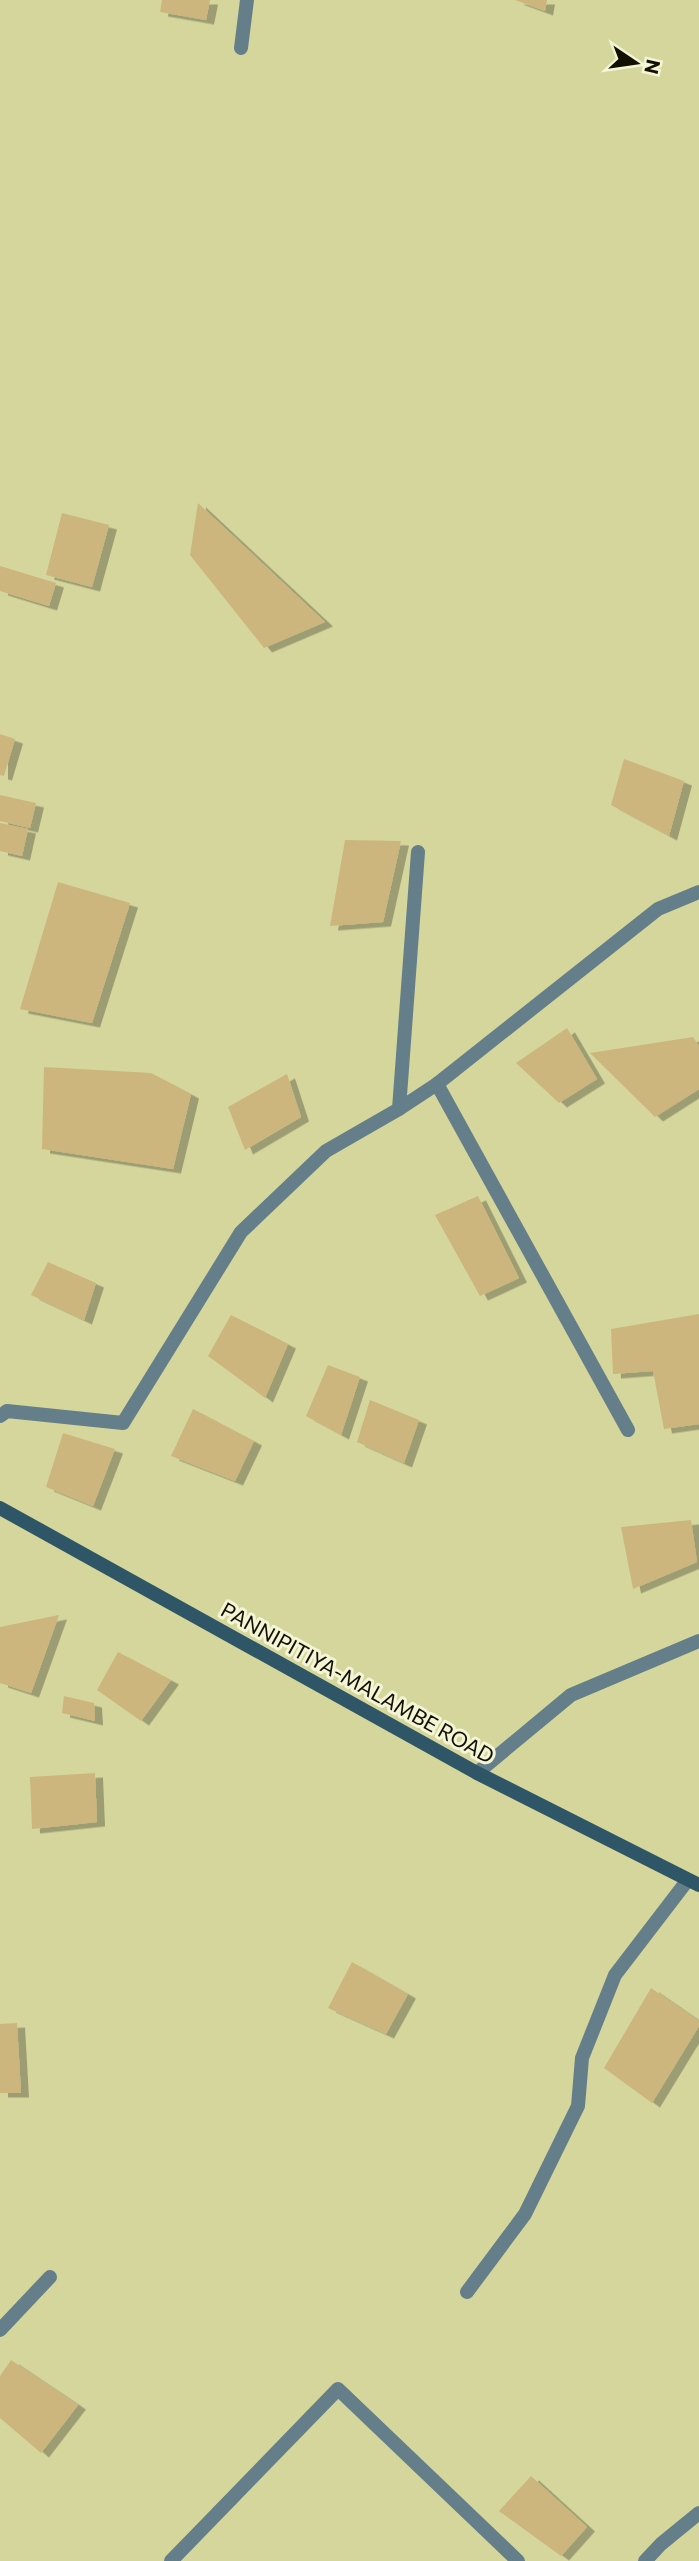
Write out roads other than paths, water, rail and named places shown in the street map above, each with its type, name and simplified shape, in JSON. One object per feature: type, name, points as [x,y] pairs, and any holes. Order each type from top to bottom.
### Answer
[{"type":"street","points":[[241,48],[247,0]]},
{"type":"street","points":[[399,1109],[418,852]]},
{"type":"street","points":[[0,1416],[7,1411],[123,1423],[241,1232],[326,1151],[437,1084],[658,909],[699,892]]},
{"type":"street","points":[[437,1084],[628,1430]]},
{"type":"street","name":"PANNIPITIYA-MALAMBE ROAD","points":[[0,1508],[477,1773],[693,1883]]},
{"type":"street","points":[[477,1773],[571,1695],[699,1641]]},
{"type":"street","points":[[467,2292],[524,2214],[578,2106],[582,2058],[615,1975],[693,1883]]},
{"type":"street","points":[[0,2330],[50,2277]]},
{"type":"street","points":[[171,2561],[338,2389],[518,2561]]},
{"type":"street","points":[[645,2561],[699,2513]]}]
